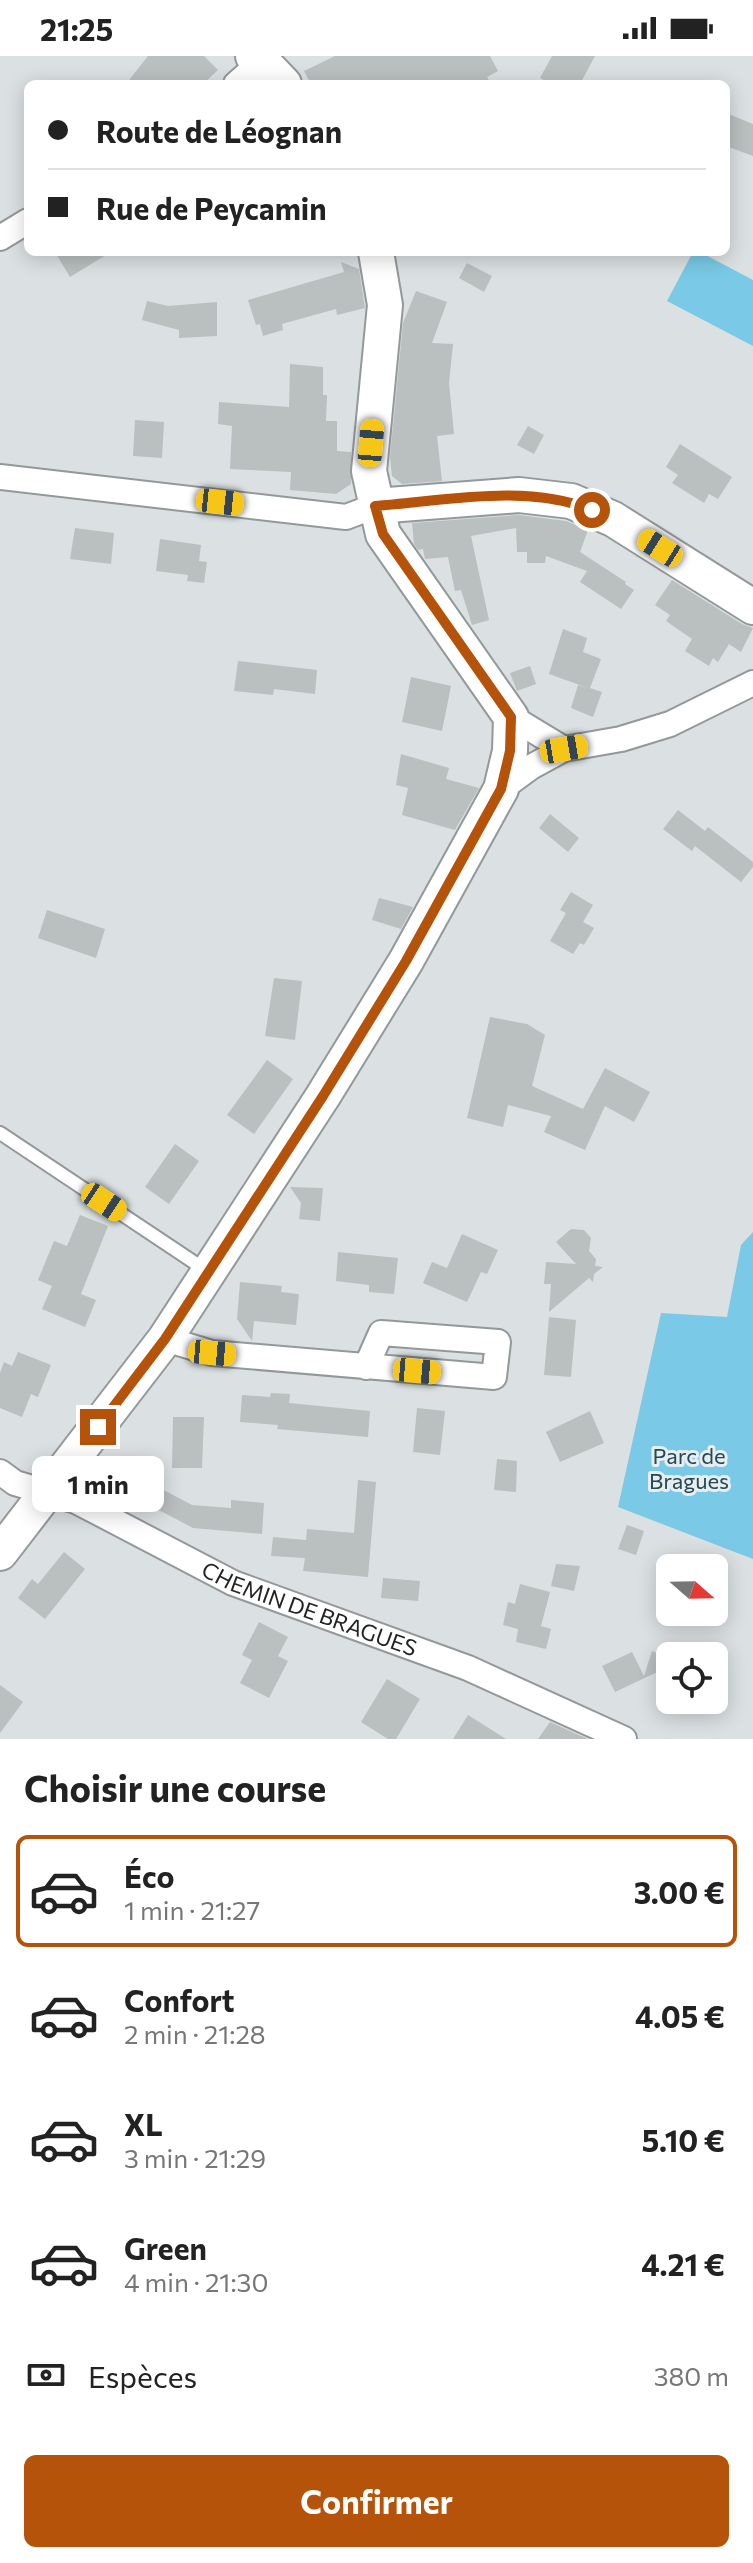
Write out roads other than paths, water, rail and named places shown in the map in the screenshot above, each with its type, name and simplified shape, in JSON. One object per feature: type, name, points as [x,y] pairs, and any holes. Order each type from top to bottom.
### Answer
[{"type":"street","points":[[242,80],[268,64]]},
{"type":"street","points":[[0,238],[24,223]]},
{"type":"street","points":[[377,256],[385,305],[369,471],[383,534],[511,717],[564,749]]},
{"type":"street","points":[[0,477],[346,517],[375,506],[519,495],[571,501],[613,519],[753,607]]},
{"type":"street","points":[[501,789],[531,767],[564,749],[621,739],[670,724],[753,683]]},
{"type":"street","points":[[0,1553],[165,1339],[323,1096],[406,961],[501,789],[510,751],[511,717]]},
{"type":"street","points":[[165,1339],[212,1353],[366,1367],[494,1377],[498,1342],[381,1333],[366,1367]]},
{"type":"street","name":"CHEMIN DE BRAGUES","points":[[0,1472],[15,1483],[76,1501],[233,1583],[468,1668],[624,1739]]},
{"type":"lane","points":[[0,1133],[209,1272]]},
{"type":"park label","name":"Parc de Bragues","points":[[689,1468]]}]
